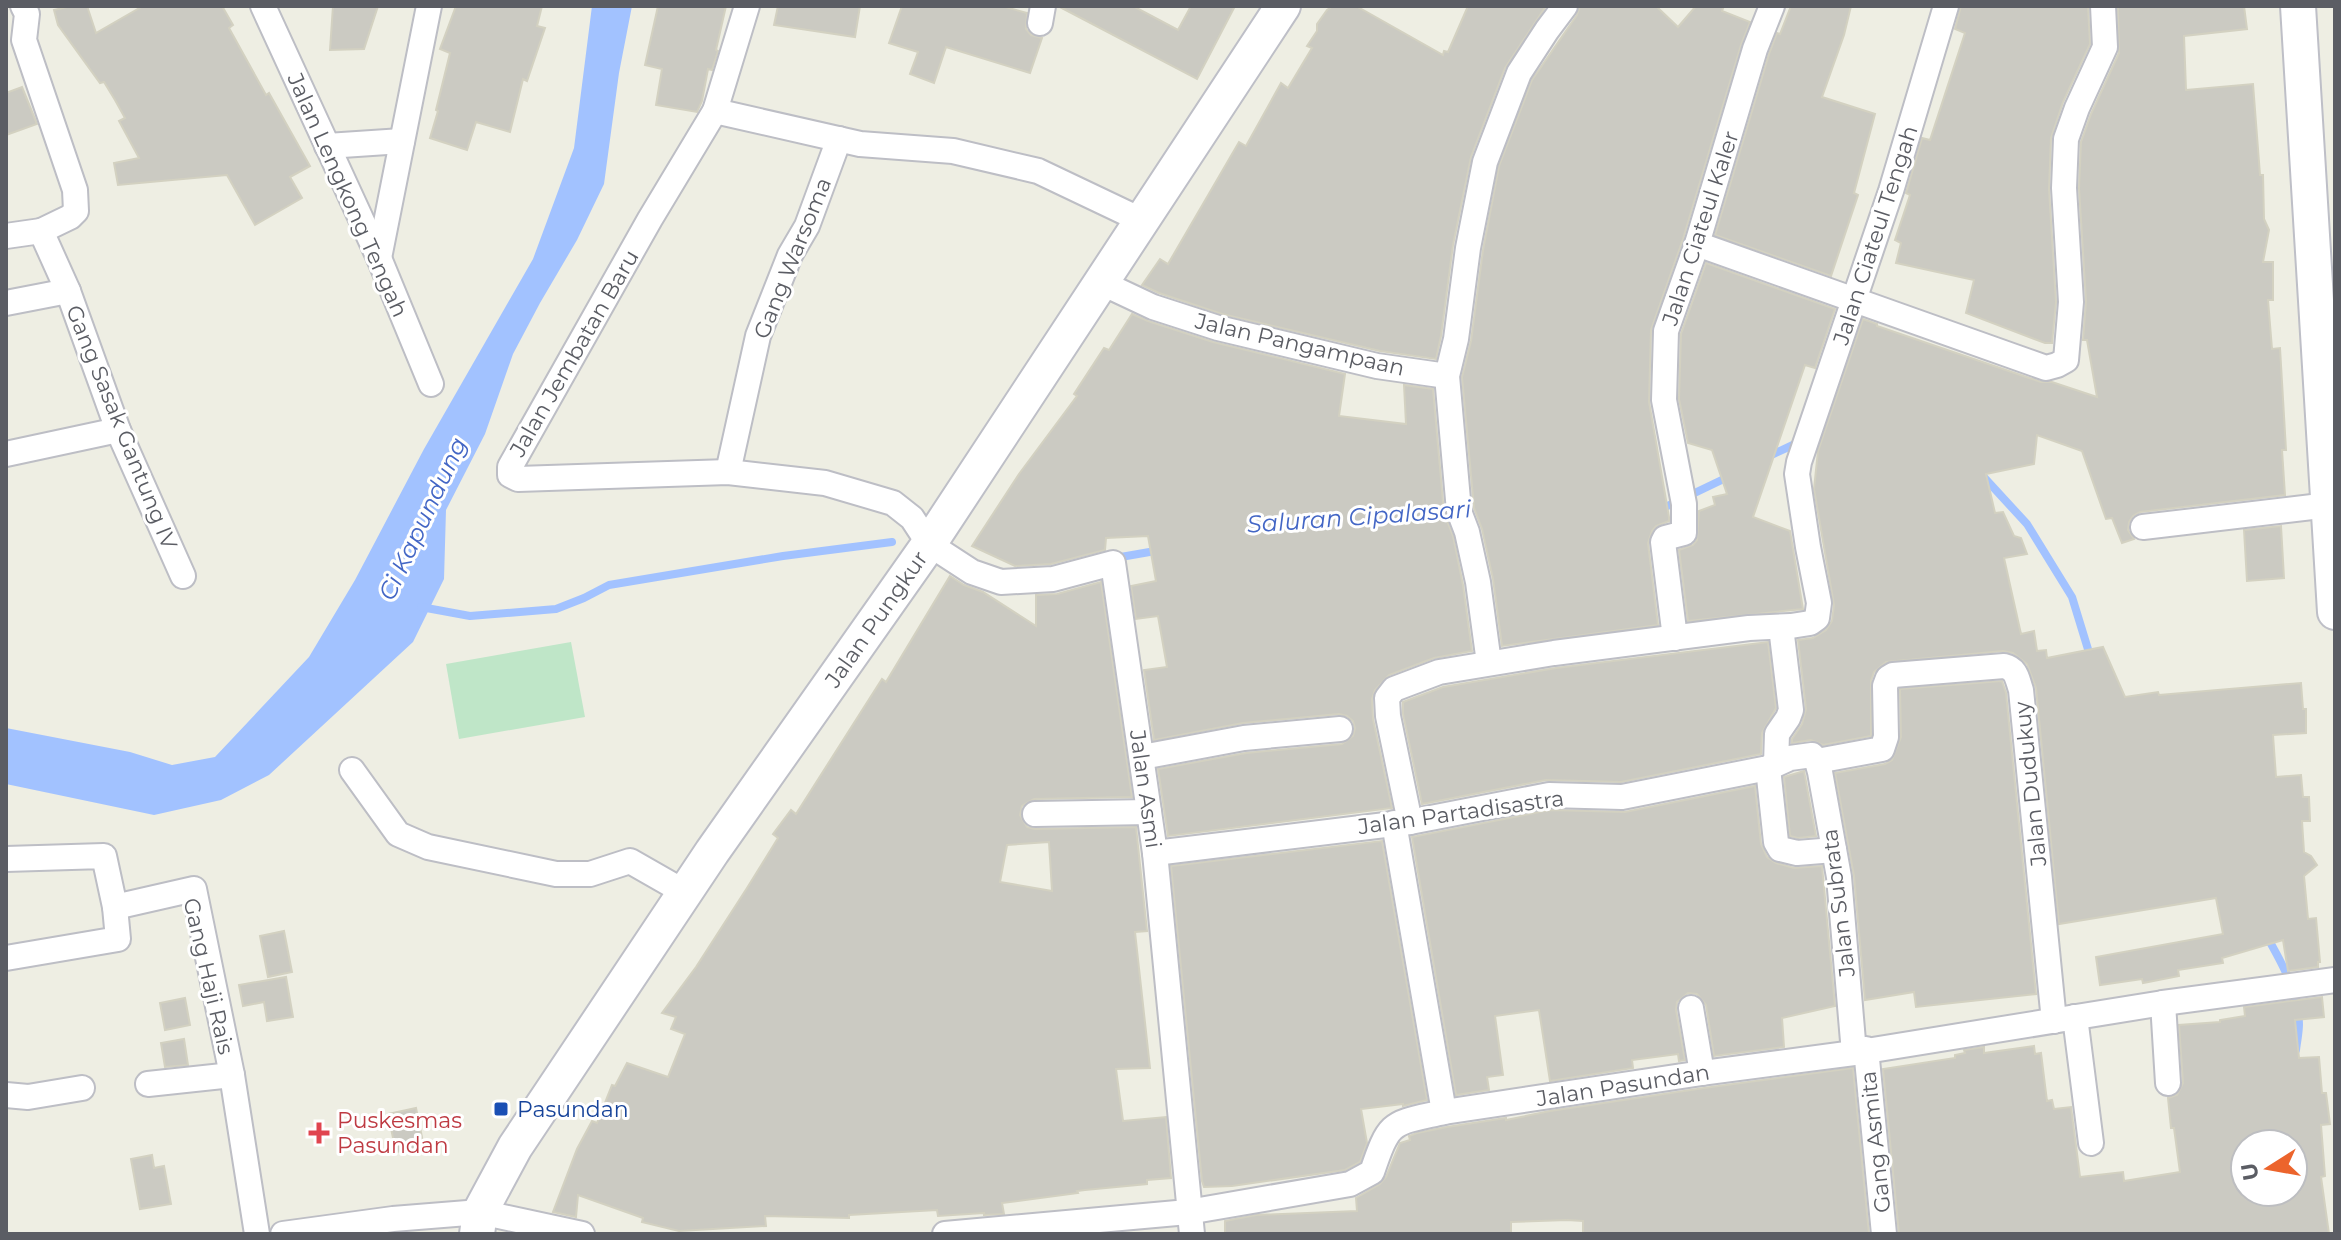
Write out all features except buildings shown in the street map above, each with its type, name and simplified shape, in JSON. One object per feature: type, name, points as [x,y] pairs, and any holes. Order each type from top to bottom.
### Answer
[{"type":"main road","name":"Jalan Pungkur","points":[[478,1223],[515,1147],[712,852],[929,544],[1283,6]]},
{"type":"main road","points":[[2298,6],[2325,265],[2335,612]]},
{"type":"street","points":[[6,236],[41,231],[76,211],[75,190],[24,40],[27,14],[23,6]]},
{"type":"street","name":"Jalan Lengkong Tengah","points":[[263,6],[379,258],[431,384]]},
{"type":"street","points":[[379,258],[429,6]]},
{"type":"street","name":"Jalan Jembatan Baru","points":[[747,6],[715,111],[650,219],[510,467],[510,475],[518,479],[728,472],[825,483],[893,503],[912,518],[929,544]]},
{"type":"street","points":[[1489,663],[1478,582],[1459,511],[1447,376],[1485,162],[1519,73],[1565,6]]},
{"type":"street","name":"Jalan Ciateul Kaler","points":[[1675,638],[1663,542],[1665,538],[1684,532],[1682,494],[1664,400],[1666,331],[1697,244],[1755,49],[1772,6]]},
{"type":"street","name":"Jalan Ciateul Tengah","points":[[1781,627],[1810,623],[1819,613],[1797,474],[1856,299],[1946,6]]},
{"type":"street","points":[[1697,244],[2046,368],[2066,360],[2071,302],[2064,188],[2066,139],[2105,47],[2103,6]]},
{"type":"street","points":[[715,111],[860,144],[953,151],[1038,171],[1141,220]]},
{"type":"street","name":"Gang Warsoma","points":[[728,472],[758,336],[790,255],[807,226],[839,139]]},
{"type":"street","points":[[327,146],[402,141]]},
{"type":"street","points":[[41,231],[68,291]]},
{"type":"street","name":"Jalan Pangampaan","points":[[1102,283],[1153,307],[1218,328],[1377,366],[1447,376]]},
{"type":"street","name":"Gang Sasak Gantung IV","points":[[6,303],[68,291],[118,430],[183,576]]},
{"type":"street","points":[[6,454],[118,430]]},
{"type":"street","points":[[2143,527],[2330,483]]},
{"type":"street","name":"Jalan Asmi","points":[[929,544],[972,572],[1001,582],[1053,579],[1113,563],[1155,853],[1190,1223]]},
{"type":"street","points":[[1444,1112],[1388,716],[1387,698],[1394,689],[1439,672],[1489,663],[1781,627],[1791,710],[1777,734],[1772,766],[1776,842],[1780,849],[1797,853],[1834,850]]},
{"type":"street","name":"Jalan Dudukuy","points":[[1815,758],[1882,749],[1886,737],[1885,686],[1893,675],[2004,666],[2011,668],[2021,690],[2065,1019]]},
{"type":"street","points":[[1142,757],[1244,738],[1340,729]]},
{"type":"street","name":"Jalan Partadisastra","points":[[1155,853],[1402,822],[1549,795],[1622,797],[1772,766],[1795,757],[1815,758]]},
{"type":"street","name":"Jalan Subrata","points":[[1815,758],[1839,877],[1860,1051]]},
{"type":"street","points":[[352,770],[398,834],[428,847],[556,874],[590,874],[630,861],[686,893]]},
{"type":"street","points":[[1035,814],[1149,812]]},
{"type":"street","points":[[6,859],[104,856],[118,939],[6,958]]},
{"type":"street","name":"Gang Haji Rais","points":[[115,907],[194,889],[232,1075],[257,1234]]},
{"type":"street","name":"Jalan Pasundan","points":[[961,1233],[1190,1223],[1350,1184],[1372,1172],[1383,1139],[1393,1126],[1444,1112],[2163,1003],[2335,980]]},
{"type":"street","points":[[2163,1003],[2168,1083]]},
{"type":"street","points":[[1691,1008],[1702,1073]]},
{"type":"street","points":[[2065,1019],[2091,1143]]},
{"type":"street","name":"Gang Asmita","points":[[1860,1051],[1884,1234]]},
{"type":"street","points":[[148,1084],[232,1075]]},
{"type":"street","points":[[6,1095],[28,1097],[82,1088]]},
{"type":"street","points":[[283,1234],[393,1219],[478,1223],[582,1234]]},
{"type":"green space","points":[[571,642],[585,717],[459,739],[446,664]]},
{"type":"water","name":"Ci Kapundung","points":[[592,6],[632,6],[619,73],[604,184],[577,240],[513,354],[485,434],[446,510],[444,579],[413,642],[269,775],[221,800],[154,815],[6,784],[6,728],[130,752],[172,765],[215,757],[309,657],[533,259],[574,148]]},
{"type":"waterway","name":"Saluran Cipalasari","points":[[1767,457],[1795,444],[1833,435]]},
{"type":"waterway","name":"Saluran Cipalasari","points":[[1981,474],[2027,524],[2072,597],[2091,659]]},
{"type":"waterway","name":"Saluran Cipalasari","points":[[1659,510],[1730,476]]},
{"type":"waterway","name":"Saluran Cipalasari","points":[[421,607],[470,616],[556,609],[609,585],[783,556],[892,542]]},
{"type":"waterway","name":"Saluran Cipalasari","points":[[1115,558],[1161,550]]},
{"type":"waterway","name":"Saluran Cipalasari","points":[[2266,935],[2296,1000],[2299,1024],[2296,1050]]},
{"type":"place","name":"Pasundan","points":[[501,1109]]},
{"type":"place","name":"Puskesmas Pasundan","points":[[319,1133]]}]
